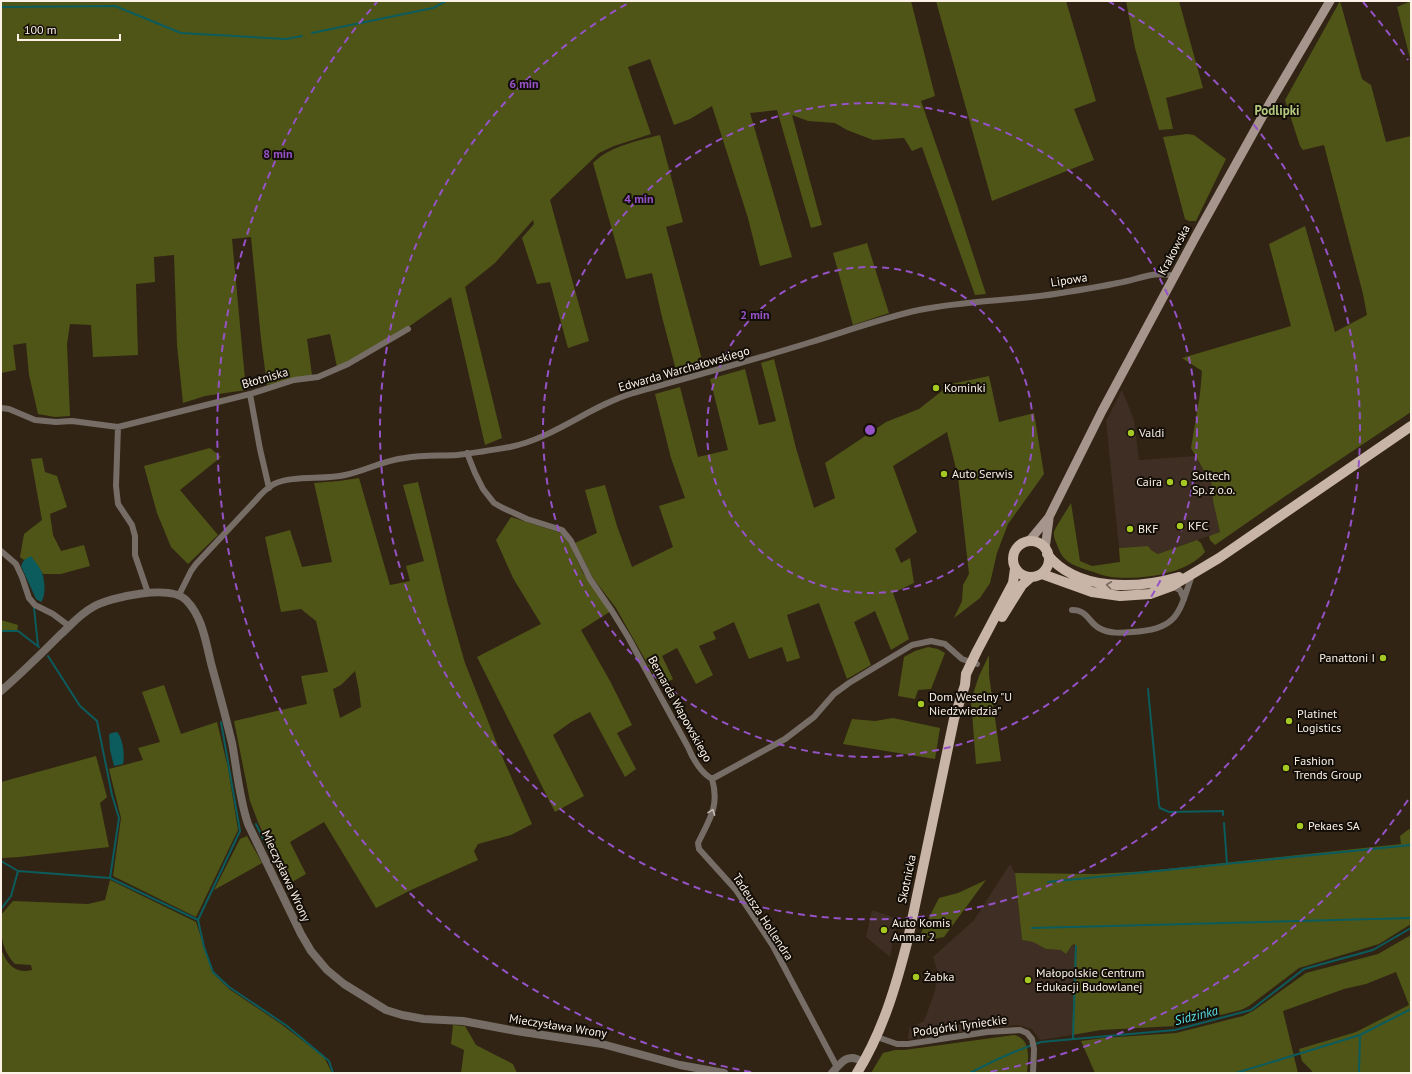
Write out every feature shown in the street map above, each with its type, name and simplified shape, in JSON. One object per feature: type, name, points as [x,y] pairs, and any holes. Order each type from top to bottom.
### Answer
[{"type":"main road","name":"Krakowska","points":[[1030,540],[1049,517],[1072,469],[1174,276],[1269,106],[1330,1]]},
{"type":"main road","points":[[1042,574],[1092,592],[1120,596],[1150,594],[1172,586],[1219,558],[1411,426]]},
{"type":"main road","name":"Krakowska","points":[[1046,552],[1049,517]]},
{"type":"main road","points":[[1046,552],[1048,563],[1045,571],[1037,577],[1030,578],[1015,569],[1013,558],[1015,549],[1022,542],[1030,540],[1038,543],[1046,552],[1056,565],[1060,568],[1079,577],[1104,584],[1121,586],[1148,584],[1194,573]]},
{"type":"main road","name":"Skotnicka","points":[[857,1073],[864,1063],[877,1037],[889,1007],[899,974],[908,939],[954,719],[965,685],[972,676],[974,663],[994,619],[1013,583],[1015,569]]},
{"type":"main road","name":"Skotnicka","points":[[974,663],[1022,585],[1030,578]]},
{"type":"street","name":"Lipowa","points":[[966,303],[1058,294],[1121,283],[1166,273],[1174,276]]},
{"type":"street","name":"Edwarda Warchałowskiego","points":[[179,595],[196,564],[256,500],[275,484],[295,479],[314,479],[346,475],[376,464],[403,458],[467,453],[518,445],[532,440],[630,394],[759,358],[905,314],[941,306],[966,303]]},
{"type":"street","name":"Błotniska","points":[[1,408],[9,409],[35,420],[56,422],[72,421],[118,427],[250,394],[294,380],[318,377],[348,364],[408,329]]},
{"type":"street","points":[[250,394],[269,488]]},
{"type":"street","points":[[118,427],[116,486],[118,504],[132,525],[135,536],[136,555],[148,593]]},
{"type":"street","name":"Bernarda Wapowskiego","points":[[467,453],[474,473],[483,489],[494,503],[527,519],[562,530],[571,542],[590,579],[628,637],[692,757],[705,775],[712,779],[785,739],[814,717],[834,694],[849,683],[912,645],[931,641],[945,644],[962,658],[974,663]]},
{"type":"street","points":[[1,551],[16,564],[29,598],[34,605],[53,614],[69,626]]},
{"type":"street","points":[[1072,610],[1078,610],[1086,614],[1090,621],[1098,628],[1110,632],[1151,631],[1166,625],[1177,615],[1194,573]]},
{"type":"street","points":[[1172,586],[1180,590],[1184,599]]},
{"type":"street","points":[[1,690],[16,678],[69,626],[84,613],[100,603],[116,598],[148,593],[170,592],[179,595]]},
{"type":"street","name":"Mieczysława Wrony","points":[[179,595],[191,605],[202,627],[232,743],[242,806],[248,824],[301,934],[311,951],[327,970],[344,984],[386,1010],[402,1015],[424,1019],[463,1020],[516,1032],[602,1044],[680,1066],[724,1073]]},
{"type":"street","name":"Tadeusza Hollendra","points":[[712,779],[715,804],[711,816],[698,842],[700,849],[736,890],[772,946],[834,1070]]},
{"type":"street","name":"Podgórki Tynieckie","points":[[877,1037],[897,1044],[908,1044],[1015,1029],[1024,1031],[1032,1039],[1034,1049],[1033,1073]]},
{"type":"street","points":[[834,1070],[842,1062],[851,1057],[858,1058],[864,1063]]},
{"type":"shaded area","points":[[1122,390],[1134,420],[1139,460],[1195,456],[1212,485],[1213,501],[1220,532],[1158,554],[1151,550],[1148,546],[1119,548],[1106,421]]},
{"type":"shaded area","points":[[1010,864],[1015,873],[1022,940],[1033,942],[1046,949],[1061,950],[1075,944],[1072,1035],[1040,1040],[1032,1029],[1017,1025],[908,1039],[909,1028],[924,1021],[935,991],[937,970],[933,957],[974,920]]},
{"type":"shaded area","points":[[872,910],[897,919],[890,957],[866,937]]},
{"type":"green space","points":[[1,1],[911,1],[935,96],[921,101],[986,294],[975,295],[922,147],[912,151],[904,138],[873,140],[847,130],[835,123],[808,121],[792,115],[822,225],[811,228],[777,110],[750,113],[792,257],[760,266],[748,218],[712,106],[690,119],[674,125],[650,59],[628,67],[651,134],[614,146],[599,153],[550,200],[589,341],[568,348],[550,282],[537,284],[522,238],[534,224],[533,220],[495,263],[465,287],[502,438],[485,445],[451,297],[407,328],[337,367],[330,334],[307,339],[312,375],[267,385],[251,237],[232,239],[246,390],[205,396],[183,403],[177,345],[174,255],[154,257],[155,282],[136,284],[138,355],[93,357],[91,325],[70,324],[67,344],[70,416],[55,417],[38,414],[29,375],[26,343],[13,345],[16,370],[1,373]]},
{"type":"green space","points":[[936,1],[1066,1],[1096,101],[1074,109],[1094,160],[992,201]]},
{"type":"green space","points":[[1126,1],[1179,1],[1203,88],[1166,98],[1173,129],[1159,130],[1135,48]]},
{"type":"green space","points":[[1340,1],[1362,79],[1371,85],[1386,142],[1411,136],[1411,412],[1215,545],[1210,540],[1209,536],[1220,532],[1213,501],[1212,485],[1191,448],[1200,394],[1202,371],[1182,358],[1291,326],[1269,244],[1305,226],[1335,332],[1367,315],[1363,294],[1324,145],[1303,150],[1300,146],[1285,100]]},
{"type":"green space","points":[[1411,1],[1411,62],[1397,7]]},
{"type":"green space","points":[[1187,134],[1194,135],[1226,159],[1196,221],[1189,221],[1185,219],[1163,137]]},
{"type":"green space","points":[[660,135],[683,222],[666,227],[704,367],[677,374],[652,273],[626,279],[593,163],[607,152],[616,148]]},
{"type":"green space","points":[[867,243],[889,313],[853,325],[833,253]]},
{"type":"green space","points":[[774,359],[796,448],[814,508],[835,498],[825,463],[886,422],[919,409],[951,384],[989,376],[999,422],[1034,413],[1044,474],[1008,524],[997,553],[990,583],[980,598],[954,618],[962,601],[963,585],[969,574],[958,477],[947,432],[893,466],[917,532],[895,549],[901,563],[910,558],[914,583],[893,593],[909,639],[891,650],[875,611],[854,622],[871,665],[847,679],[819,603],[787,615],[800,658],[787,662],[782,647],[749,659],[734,622],[713,632],[716,639],[699,646],[713,675],[696,684],[677,648],[662,656],[673,679],[660,686],[616,608],[593,578],[575,543],[597,533],[585,490],[605,485],[617,526],[632,567],[673,547],[659,506],[685,498],[671,458],[655,394],[680,387],[698,457],[728,450],[710,379],[745,369],[759,425],[776,421],[761,363]]},
{"type":"green space","points":[[210,448],[221,457],[180,490],[218,535],[188,564],[171,547],[157,513],[144,466]]},
{"type":"green space","points":[[42,458],[45,472],[57,476],[67,507],[50,514],[53,535],[61,551],[84,545],[90,566],[61,574],[43,574],[31,557],[24,560],[20,557],[24,534],[42,520],[31,459]]},
{"type":"green space","points":[[359,478],[390,585],[410,581],[406,566],[424,561],[403,485],[418,482],[448,604],[465,663],[501,754],[532,824],[511,835],[478,844],[474,851],[478,860],[411,890],[376,908],[324,822],[290,842],[306,874],[287,885],[250,801],[234,721],[307,704],[301,676],[328,672],[316,621],[301,609],[281,612],[265,537],[290,530],[302,567],[332,562],[314,483]],"holes":[[[355,671],[361,707],[340,718],[333,689],[341,685]]]},
{"type":"green space","points":[[1071,503],[1080,561],[1092,566],[1120,562],[1119,548],[1148,546],[1151,550],[1158,554],[1197,540],[1201,543],[1205,552],[1197,560],[1174,571],[1135,578],[1111,577],[1082,568],[1066,560],[1060,552],[1054,536],[1055,529]]},
{"type":"green space","points":[[511,517],[561,533],[570,545],[583,573],[611,611],[581,630],[610,681],[632,725],[617,733],[636,769],[625,777],[590,712],[571,722],[553,735],[584,796],[555,812],[477,657],[541,624],[513,578],[496,540]]},
{"type":"green space","points":[[1,620],[18,625],[17,632],[1,632]]},
{"type":"green space","points":[[928,647],[938,649],[945,653],[931,689],[918,690],[915,699],[898,696],[904,657],[915,651]]},
{"type":"green space","points":[[989,655],[989,675],[1001,761],[976,764],[971,700],[979,676]]},
{"type":"green space","points":[[164,685],[181,734],[217,722],[228,768],[238,830],[196,917],[113,876],[121,818],[109,769],[143,760],[138,748],[160,742],[142,692]]},
{"type":"green space","points":[[893,718],[940,728],[935,759],[843,744],[852,719],[875,721]]},
{"type":"green space","points":[[96,756],[107,797],[100,803],[109,847],[2,858],[1,782]]},
{"type":"green space","points":[[1409,829],[1411,831],[1411,924],[1379,944],[1299,968],[1249,1006],[1241,1010],[1175,1026],[1101,1030],[1072,1035],[1075,944],[1072,945],[1066,954],[1061,950],[1046,949],[1033,942],[1022,940],[1015,873],[1095,874],[1148,871],[1401,844],[1400,836]]},
{"type":"green space","points":[[247,836],[262,863],[214,890],[240,839]]},
{"type":"green space","points":[[110,880],[196,922],[212,972],[229,989],[281,1024],[324,1057],[332,1073],[1,1073],[1,949],[12,967],[20,971],[32,970],[31,965],[15,964],[7,953],[4,947],[2,935],[1,915],[13,901],[88,904],[105,900]]},
{"type":"green space","points":[[986,880],[944,937],[933,939],[920,935],[939,898],[958,893]]},
{"type":"green space","points":[[1411,935],[1411,1073],[1311,1073],[1312,1071],[1302,1061],[1299,1049],[1356,1032],[1409,1005],[1396,972],[1366,984],[1344,989],[1283,1011],[1298,1073],[1095,1073],[1081,1041],[1176,1033],[1243,1016],[1253,1011],[1306,973],[1378,954]]},
{"type":"green space","points":[[453,1025],[465,1026],[476,1045],[513,1064],[517,1073],[461,1073],[464,1050],[451,1044]]},
{"type":"green space","points":[[1014,1035],[1020,1037],[1026,1045],[1028,1051],[1027,1073],[871,1073],[883,1053],[895,1050]]},
{"type":"water","points":[[31,556],[43,576],[44,592],[41,602],[36,599],[21,566],[24,560]]},
{"type":"water","points":[[117,732],[122,743],[124,761],[123,764],[114,766],[110,750],[109,735]]},
{"type":"waterway","points":[[312,33],[433,8],[446,1]]},
{"type":"waterway","points":[[1,7],[115,6],[181,33],[286,39],[302,36]]},
{"type":"waterway","points":[[34,608],[38,646]]},
{"type":"waterway","points":[[1,631],[18,631],[39,647]]},
{"type":"waterway","points":[[48,656],[80,706],[97,721],[112,795],[119,818],[110,878]]},
{"type":"waterway","points":[[1148,689],[1160,808],[1169,812],[1223,811],[1223,815]]},
{"type":"waterway","points":[[198,920],[240,831],[221,722]]},
{"type":"waterway","points":[[1224,823],[1227,864]]},
{"type":"waterway","points":[[256,824],[287,888]]},
{"type":"waterway","points":[[1048,882],[1411,845]]},
{"type":"waterway","points":[[1,861],[18,871],[110,878],[198,920],[204,947],[213,972],[229,987],[287,1026],[329,1061],[333,1073]]},
{"type":"waterway","points":[[1,909],[11,896],[18,871]]},
{"type":"waterway","points":[[1032,928],[1411,918]]},
{"type":"waterway","name":"Sidzinka","points":[[970,1073],[1005,1056],[1041,1042],[1175,1030],[1251,1010],[1304,969],[1373,950],[1411,928]]},
{"type":"waterway","points":[[1073,1039],[1076,946]]},
{"type":"waterway","points":[[1359,1073],[1360,1035],[1411,1009]]},
{"type":"waterway","points":[[1236,1073],[1360,1035]]},
{"type":"place","name":"Kominki","points":[[936,388]]},
{"type":"place","name":"Valdi","points":[[1131,433]]},
{"type":"place","name":"Auto Serwis","points":[[944,474]]},
{"type":"place","name":"Caira","points":[[1170,482]]},
{"type":"place","name":"Soltech Sp. z o.o.","points":[[1184,483]]},
{"type":"place","name":"KFC","points":[[1180,526]]},
{"type":"place","name":"BKF","points":[[1130,529]]},
{"type":"place","name":"Panattoni I","points":[[1383,658]]},
{"type":"place","name":"Dom Weselny \"U Niedźwiedzia\"","points":[[921,704]]},
{"type":"place","name":"Platinet Logistics","points":[[1289,721]]},
{"type":"place","name":"Fashion Trends Group","points":[[1286,768]]},
{"type":"place","name":"Pekaes SA","points":[[1300,826]]},
{"type":"place","name":"Auto Komis Anmar 2","points":[[884,930]]},
{"type":"place","name":"Żabka","points":[[916,977]]},
{"type":"place","name":"Małopolskie Centrum Edukacji Budowlanej","points":[[1028,980]]},
{"type":"district","name":"Podlipki","points":[[1277,110]]}]
